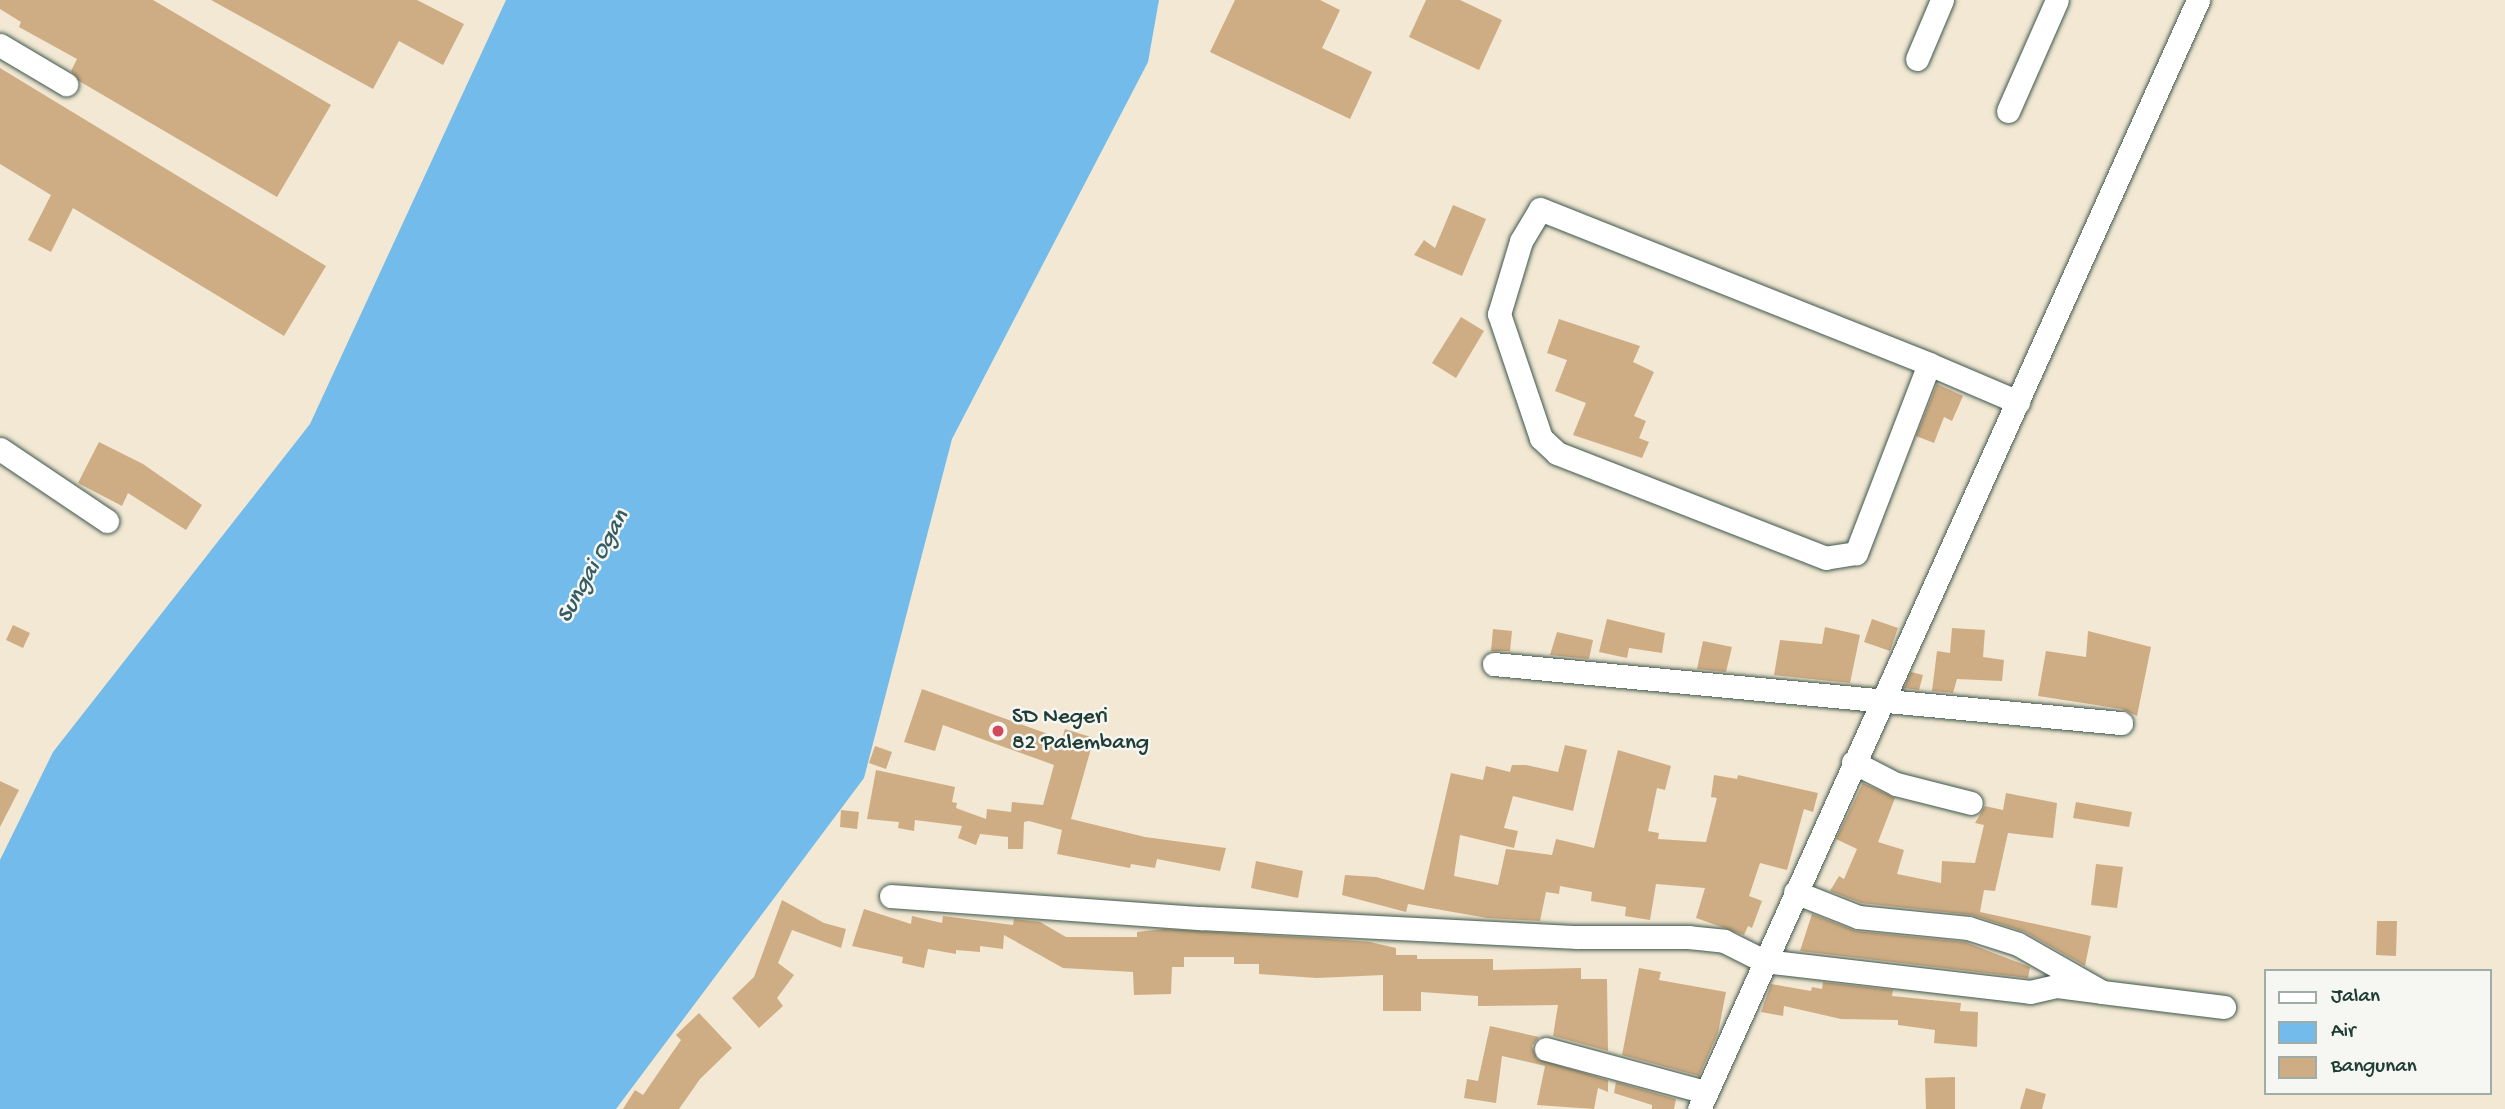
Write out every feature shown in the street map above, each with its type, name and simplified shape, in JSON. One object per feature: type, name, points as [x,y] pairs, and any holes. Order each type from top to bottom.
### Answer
[{"type":"street","points":[[1917,59],[1942,0]]},
{"type":"street","points":[[2008,111],[2056,0]]},
{"type":"street","points":[[1546,1049],[1702,1100],[2018,402],[2195,1]]},
{"type":"street","points":[[0,45],[66,84]]},
{"type":"street","points":[[1929,364],[1856,553],[1826,558],[1557,453],[1541,438],[1499,314],[1521,241],[1540,209],[1929,364],[2018,402]]},
{"type":"street","points":[[0,449],[107,521]]},
{"type":"street","points":[[1494,664],[2121,723]]},
{"type":"street","points":[[1853,762],[1896,784],[1971,803]]},
{"type":"street","points":[[1795,892],[1858,917],[1968,928],[2018,944],[2059,977],[2102,992],[2224,1007]]},
{"type":"street","points":[[891,896],[1284,922],[1578,937],[1688,937],[1724,941],[1764,961],[2030,992],[2059,977]]},
{"type":"water","name":"Sungai Ogan","points":[[506,0],[1159,0],[1148,62],[952,439],[864,778],[616,1109],[0,1109],[0,860],[53,752],[310,424]]},
{"type":"building","points":[[0,0],[153,0],[331,105],[277,197],[79,81],[71,71],[77,59],[19,27],[21,22],[0,9]]},
{"type":"building","points":[[211,0],[417,0],[464,24],[443,65],[399,41],[373,89]]},
{"type":"building","points":[[1235,0],[1320,0],[1340,10],[1322,48],[1372,72],[1350,119],[1210,52]]},
{"type":"building","points":[[1426,0],[1460,0],[1502,20],[1479,70],[1409,37]]},
{"type":"building","points":[[0,68],[326,266],[284,336],[73,208],[51,252],[28,240],[51,195],[0,164]]},
{"type":"building","points":[[1453,205],[1486,219],[1462,276],[1414,255],[1424,240],[1435,248]]},
{"type":"building","points":[[1461,317],[1484,331],[1456,378],[1432,363]]},
{"type":"building","points":[[1559,319],[1640,346],[1633,362],[1654,372],[1634,416],[1646,421],[1639,438],[1649,442],[1642,458],[1573,435],[1586,403],[1555,391],[1567,360],[1547,353]]},
{"type":"building","points":[[1937,384],[1963,396],[1952,421],[1944,417],[1934,443],[1916,436]]},
{"type":"building","points":[[99,442],[143,464],[202,505],[186,530],[128,493],[122,506],[78,483]]},
{"type":"building","points":[[1607,619],[1665,633],[1662,653],[1629,648],[1627,658],[1599,652]]},
{"type":"building","points":[[1872,619],[1898,628],[1890,651],[1864,642]]},
{"type":"building","points":[[13,625],[30,633],[23,648],[6,640]]},
{"type":"building","points":[[1825,627],[1860,635],[1850,683],[1774,675],[1780,640],[1822,644]]},
{"type":"building","points":[[1952,628],[1985,630],[1983,657],[2004,660],[2002,681],[1957,679],[1953,693],[1932,691],[1937,651],[1950,653]]},
{"type":"building","points":[[1493,629],[1512,631],[1510,651],[1491,651]]},
{"type":"building","points":[[2088,631],[2151,647],[2137,716],[2122,709],[2038,696],[2046,651],[2086,657]]},
{"type":"building","points":[[1557,632],[1593,640],[1589,659],[1550,655]]},
{"type":"building","points":[[1703,641],[1732,647],[1726,672],[1697,669]]},
{"type":"building","points":[[1911,672],[1923,675],[1919,690],[1904,688]]},
{"type":"building","points":[[922,689],[1062,739],[1065,729],[1094,738],[1071,819],[1145,837],[1226,848],[1220,871],[1157,859],[1155,868],[1131,864],[1130,868],[1057,854],[1062,830],[1029,821],[1024,822],[1023,849],[1008,849],[1008,837],[980,834],[976,845],[958,838],[962,826],[915,820],[914,831],[898,828],[899,822],[867,819],[876,770],[955,787],[952,802],[957,803],[956,808],[986,819],[987,809],[1011,812],[1012,802],[1043,805],[1054,765],[943,725],[935,751],[904,742]]},
{"type":"building","points":[[1565,745],[1587,750],[1573,811],[1513,796],[1504,828],[1518,831],[1514,848],[1460,835],[1454,876],[1498,885],[1506,849],[1552,855],[1556,839],[1594,848],[1618,750],[1671,766],[1665,790],[1657,788],[1648,831],[1659,833],[1658,839],[1706,842],[1717,798],[1711,797],[1714,775],[1737,779],[1738,775],[1818,793],[1813,812],[1804,809],[1787,870],[1760,863],[1749,896],[1762,901],[1752,928],[1748,926],[1744,935],[1696,918],[1705,888],[1656,884],[1650,920],[1625,916],[1626,907],[1591,901],[1592,892],[1560,886],[1559,894],[1546,892],[1540,921],[1487,918],[1408,904],[1406,912],[1342,895],[1345,875],[1376,877],[1424,890],[1451,773],[1483,780],[1486,766],[1510,772],[1512,765],[1526,765],[1558,772]]},
{"type":"building","points":[[875,746],[892,752],[886,769],[869,763]]},
{"type":"building","points":[[0,781],[19,790],[0,827]]},
{"type":"building","points":[[1863,783],[1895,798],[1878,842],[1904,850],[1897,874],[1941,883],[1942,861],[1975,863],[1984,825],[1975,823],[1985,806],[2003,810],[2006,793],[2057,803],[2053,838],[2008,833],[1995,891],[1984,890],[1980,912],[2091,936],[2085,966],[2025,932],[1972,915],[1861,903],[1830,891],[1839,876],[1844,879],[1857,849],[1836,839]]},
{"type":"building","points":[[2076,802],[2132,812],[2129,827],[2073,818]]},
{"type":"building","points":[[841,810],[859,812],[857,829],[840,827]]},
{"type":"building","points":[[1256,861],[1303,871],[1298,898],[1251,888]]},
{"type":"building","points":[[2096,864],[2123,867],[2117,908],[2091,905]]},
{"type":"building","points":[[782,900],[824,923],[846,929],[841,948],[792,930],[778,963],[794,975],[777,998],[783,1006],[759,1028],[732,998],[754,977]]},
{"type":"building","points":[[864,909],[911,924],[912,916],[942,923],[943,916],[1013,925],[1014,919],[1040,922],[1066,937],[1137,937],[1137,932],[1164,929],[1318,938],[1370,942],[1396,948],[1396,955],[1417,955],[1417,959],[1493,959],[1493,970],[1581,968],[1581,979],[1607,979],[1608,1051],[1553,1036],[1558,1005],[1478,1006],[1478,996],[1421,992],[1421,1011],[1383,1011],[1383,975],[1317,978],[1259,974],[1259,964],[1234,964],[1234,957],[1184,957],[1184,967],[1172,967],[1171,994],[1134,995],[1133,972],[1063,968],[1004,935],[1003,949],[980,946],[980,952],[956,950],[956,954],[928,949],[924,968],[902,963],[903,957],[852,946]]},
{"type":"building","points":[[1812,914],[1856,931],[1965,942],[2030,967],[2028,978],[1800,951]]},
{"type":"building","points":[[2377,921],[2397,921],[2396,956],[2376,955]]},
{"type":"building","points":[[1639,968],[1661,972],[1659,980],[1726,992],[1718,1033],[1699,1076],[1622,1055]]},
{"type":"building","points":[[1823,982],[1893,990],[1892,996],[1961,1003],[1960,1011],[1978,1012],[1977,1047],[1934,1043],[1935,1030],[1898,1025],[1898,1020],[1841,1019],[1784,1006],[1783,1016],[1761,1012],[1771,984],[1811,991],[1812,987],[1822,989]]},
{"type":"building","points":[[699,1013],[732,1048],[700,1079],[679,1109],[623,1109],[635,1090],[643,1095],[681,1040],[676,1035]]},
{"type":"building","points":[[1490,1026],[1539,1037],[1532,1046],[1537,1059],[1608,1080],[1608,1092],[1598,1088],[1594,1109],[1537,1105],[1545,1066],[1502,1056],[1496,1103],[1464,1098],[1467,1079],[1478,1081]]},
{"type":"building","points":[[1955,1077],[1955,1109],[1926,1109],[1925,1078]]},
{"type":"building","points":[[1616,1082],[1676,1099],[1674,1109],[1652,1109],[1652,1105],[1614,1093]]},
{"type":"building","points":[[2026,1088],[2046,1094],[2042,1109],[2020,1109]]},
{"type":"place","name":"SD Negeri 82 Palembang","points":[[998,731]]}]
